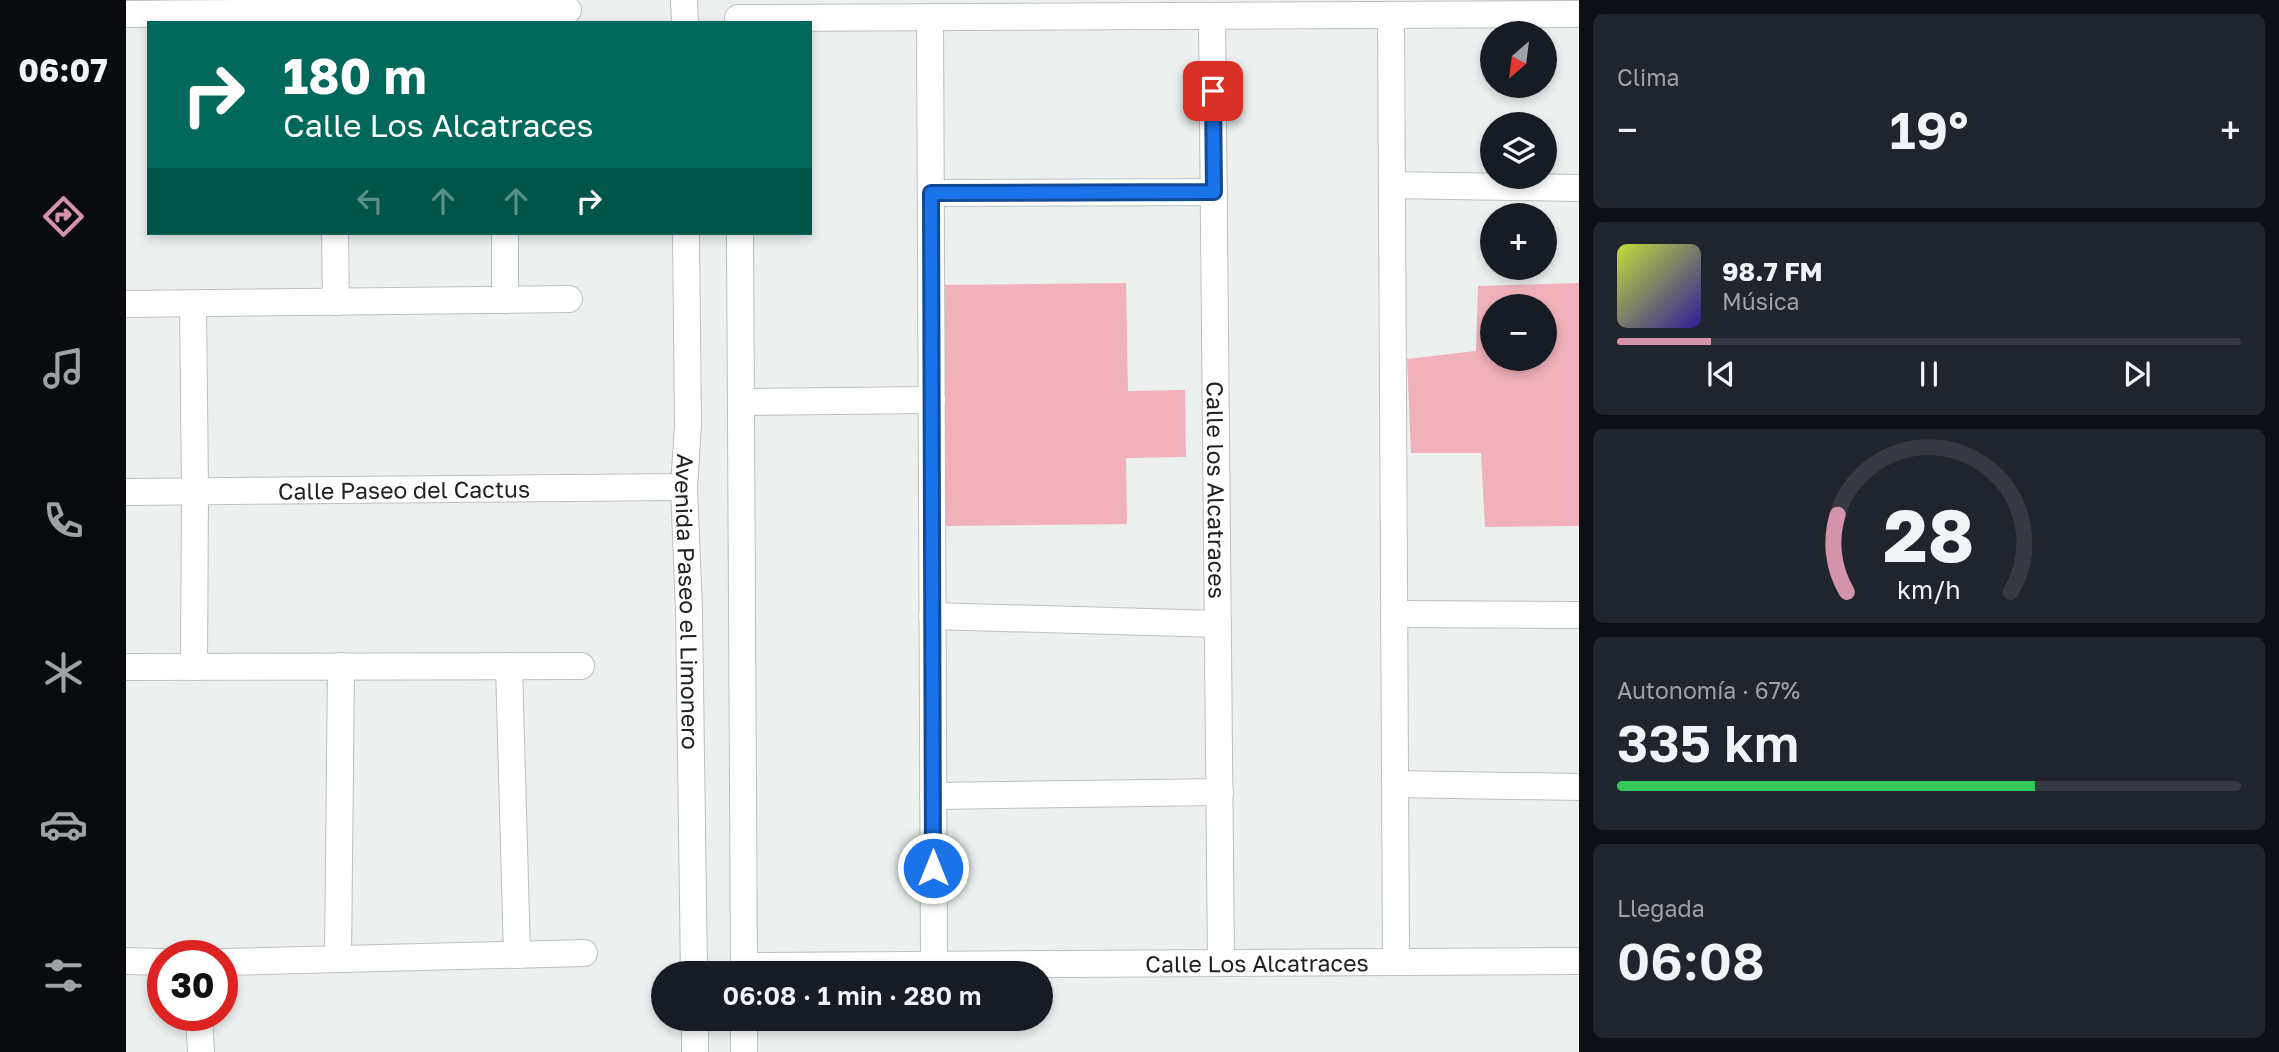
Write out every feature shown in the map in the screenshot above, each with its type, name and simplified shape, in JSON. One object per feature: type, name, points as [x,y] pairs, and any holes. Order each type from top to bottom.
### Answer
[{"type":"street","points":[[684,0],[685,21]]},
{"type":"street","points":[[126,14],[194,7],[333,17],[506,17],[568,10]]},
{"type":"street","points":[[738,14],[930,17],[1084,8],[1212,16],[1579,14]]},
{"type":"street","name":"Calle los Alcatraces","points":[[1391,15],[1396,962]]},
{"type":"street","name":"Calle los Alcatraces","points":[[1212,16],[1222,963]]},
{"type":"street","points":[[930,17],[934,961]]},
{"type":"street","points":[[1392,186],[1579,188]]},
{"type":"street","points":[[931,193],[1214,192]]},
{"type":"street","points":[[335,235],[336,302]]},
{"type":"street","points":[[505,235],[505,300]]},
{"type":"street","name":"Avenida Paseo el Limonero","points":[[687,235],[688,425],[684,487],[690,611],[694,961]]},
{"type":"street","points":[[740,235],[744,961]]},
{"type":"street","points":[[126,304],[569,299]]},
{"type":"street","points":[[193,304],[194,667]]},
{"type":"street","points":[[741,401],[932,400]]},
{"type":"street","name":"Calle Paseo del Cactus","points":[[126,492],[684,487]]},
{"type":"street","points":[[1394,614],[1579,615]]},
{"type":"street","name":"Calle Los Alcatraces","points":[[932,616],[1218,624]]},
{"type":"street","points":[[338,959],[341,666]]},
{"type":"street","points":[[509,666],[517,955]]},
{"type":"street","points":[[126,667],[581,666]]},
{"type":"street","points":[[1395,784],[1579,787]]},
{"type":"street","points":[[933,796],[1220,792]]},
{"type":"street","points":[[238,962],[584,953]]},
{"type":"street","points":[[126,961],[147,962]]},
{"type":"street","name":"Calle Los Alcatraces","points":[[1053,964],[1579,961]]},
{"type":"street","points":[[200,1031],[201,1052]]},
{"type":"street","points":[[695,1031],[695,1052]]},
{"type":"street","points":[[744,1031],[744,1052]]},
{"type":"shaded area","points":[[1126,283],[1128,391],[1185,390],[1186,457],[1126,458],[1127,524],[942,526],[938,285]]},
{"type":"shaded area","points":[[1579,283],[1579,526],[1485,527],[1481,453],[1411,453],[1407,359],[1476,351],[1478,286]]},
{"type":"route","points":[[933,868],[931,193],[1214,192],[1213,91]]}]
